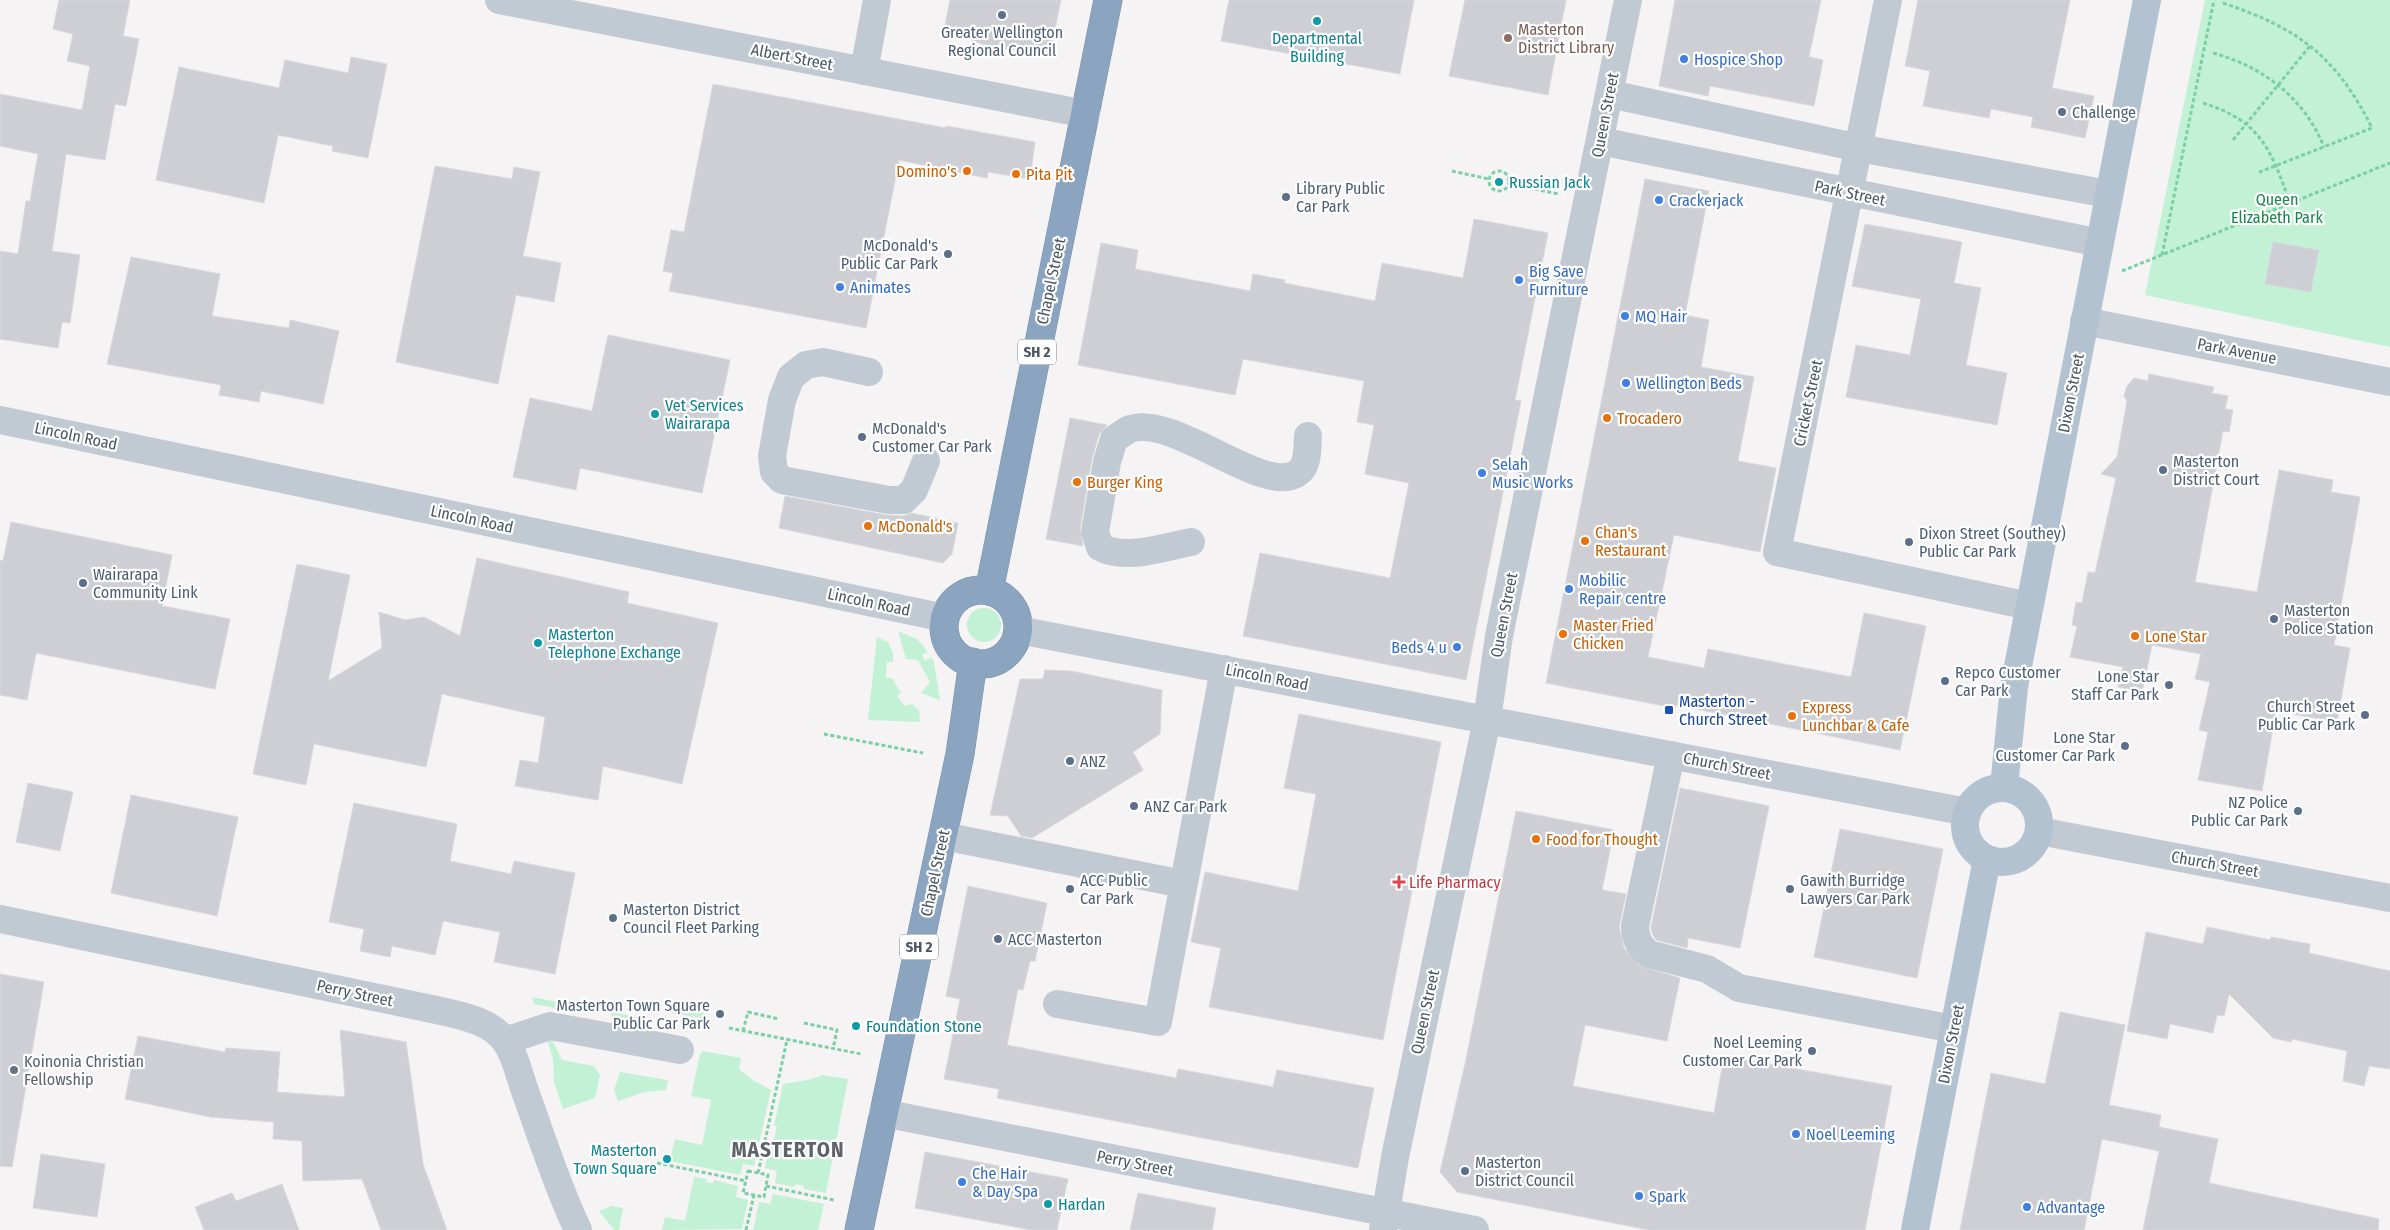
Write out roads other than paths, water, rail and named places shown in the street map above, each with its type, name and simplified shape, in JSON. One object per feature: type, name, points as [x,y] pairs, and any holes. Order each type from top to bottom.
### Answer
[{"type":"highway","name":"Chapel Street","points":[[989,591],[1108,0]]},
{"type":"highway","points":[[971,590],[996,592],[1008,601],[1017,616],[1018,630],[1014,644],[1004,656],[987,663],[966,661],[953,651],[945,634],[945,618],[951,604],[962,594],[971,590]]},
{"type":"highway","name":"Chapel Street","points":[[859,1230],[960,754],[973,662]]},
{"type":"main road","name":"Dixon Street","points":[[2004,788],[2014,687],[2147,0]]},
{"type":"main road","points":[[2004,788],[2018,791],[2032,802],[2038,816],[2039,831],[2034,844],[2023,856],[2000,862],[1987,859],[1976,852],[1967,839],[1965,825],[1967,812],[1976,798],[1989,790],[2004,788]]},
{"type":"main road","name":"Dixon Street","points":[[1915,1230],[1987,859]]},
{"type":"street","name":"Albert Street","points":[[499,0],[1086,114]]},
{"type":"street","points":[[864,72],[877,0]]},
{"type":"street","name":"Queen Street","points":[[1385,1221],[1395,1157],[1486,720],[1499,636],[1628,0]]},
{"type":"street","name":"Cricket Street","points":[[1888,0],[1777,552],[2029,606]]},
{"type":"street","points":[[1610,94],[1859,148],[2108,194]]},
{"type":"street","name":"Park Street","points":[[1600,141],[2100,243]]},
{"type":"street","name":"Park Avenue","points":[[2084,321],[2390,382]]},
{"type":"street","points":[[869,372],[823,362],[806,365],[791,377],[782,400],[772,456],[774,472],[782,480],[889,500],[904,500],[914,490],[926,461]]},
{"type":"street","name":"Lincoln Road","points":[[0,420],[945,618]]},
{"type":"street","points":[[1191,542],[1129,553],[1110,553],[1100,547],[1095,532],[1107,462],[1114,439],[1131,429],[1156,429],[1183,438],[1240,465],[1281,479],[1297,474],[1306,460],[1308,436]]},
{"type":"street","name":"Lincoln Road","points":[[1018,630],[1426,706],[1486,720]]},
{"type":"street","points":[[1057,1004],[1158,1022],[1224,669]]},
{"type":"street","name":"Church Street","points":[[1486,720],[1967,812]]},
{"type":"street","points":[[1671,755],[1635,926],[1635,935],[1643,950],[1649,954],[1707,968],[1739,988],[1954,1028]]},
{"type":"street","name":"Church Street","points":[[2039,831],[2390,898]]},
{"type":"street","points":[[943,836],[1183,884]]},
{"type":"street","name":"Perry Street","points":[[0,920],[473,1019],[486,1025],[502,1036],[515,1062],[556,1176],[578,1230]]},
{"type":"street","points":[[505,1041],[550,1026],[680,1050]]},
{"type":"street","name":"Perry Street","points":[[883,1113],[1385,1221],[1475,1230]]},
{"type":"place","name":"Greater Wellington Regional Council","points":[[1002,15]]},
{"type":"place","name":"Departmental Building","points":[[1317,21]]},
{"type":"place","name":"Masterton District Library","points":[[1508,38]]},
{"type":"place","name":"Hospice Shop","points":[[1684,59]]},
{"type":"place","name":"Challenge","points":[[2062,112]]},
{"type":"place","name":"Domino's","points":[[967,171]]},
{"type":"place","name":"Pita Pit","points":[[1016,174]]},
{"type":"place","name":"Russian Jack","points":[[1499,182]]},
{"type":"place","name":"Library Public Car Park","points":[[1286,197]]},
{"type":"place","name":"Crackerjack","points":[[1659,200]]},
{"type":"place","name":"McDonald's Public Car Park","points":[[948,254]]},
{"type":"place","name":"Big Save Furniture","points":[[1519,280]]},
{"type":"place","name":"Animates","points":[[840,287]]},
{"type":"place","name":"MQ Hair","points":[[1625,316]]},
{"type":"place","name":"Wellington Beds","points":[[1626,383]]},
{"type":"place","name":"Vet Services Wairarapa","points":[[655,414]]},
{"type":"place","name":"Trocadero","points":[[1607,418]]},
{"type":"place","name":"McDonald's Customer Car Park","points":[[862,437]]},
{"type":"place","name":"Masterton District Court","points":[[2163,470]]},
{"type":"place","name":"Selah Music Works","points":[[1482,473]]},
{"type":"place","name":"Burger King","points":[[1077,482]]},
{"type":"place","name":"McDonald's","points":[[868,526]]},
{"type":"place","name":"Chan's Restaurant","points":[[1585,541]]},
{"type":"place","name":"Dixon Street (Southey) Public Car Park","points":[[1909,542]]},
{"type":"place","name":"Wairarapa Community Link","points":[[83,583]]},
{"type":"place","name":"Mobilic Repair centre","points":[[1569,589]]},
{"type":"place","name":"Masterton Police Station","points":[[2274,619]]},
{"type":"place","name":"Master Fried Chicken","points":[[1563,634]]},
{"type":"place","name":"Lone Star","points":[[2135,636]]},
{"type":"place","name":"Masterton Telephone Exchange","points":[[538,643]]},
{"type":"place","name":"Beds 4 u","points":[[1457,647]]},
{"type":"place","name":"Repco Customer Car Park","points":[[1945,681]]},
{"type":"place","name":"Lone Star Staff Car Park","points":[[2169,685]]},
{"type":"place","name":"Masterton - Church Street","points":[[1669,710]]},
{"type":"place","name":"Church Street Public Car Park","points":[[2365,715]]},
{"type":"place","name":"Express Lunchbar & Cafe","points":[[1792,716]]},
{"type":"place","name":"Lone Star Customer Car Park","points":[[2125,746]]},
{"type":"place","name":"ANZ","points":[[1070,761]]},
{"type":"place","name":"ANZ Car Park","points":[[1134,806]]},
{"type":"place","name":"NZ Police Public Car Park","points":[[2298,811]]},
{"type":"place","name":"Food for Thought","points":[[1536,839]]},
{"type":"place","name":"Life Pharmacy","points":[[1399,882]]},
{"type":"place","name":"ACC Public Car Park","points":[[1070,889]]},
{"type":"place","name":"Gawith Burridge Lawyers Car Park","points":[[1790,889]]},
{"type":"place","name":"Masterton District Council Fleet Parking","points":[[613,918]]},
{"type":"place","name":"ACC Masterton","points":[[998,939]]},
{"type":"place","name":"Masterton Town Square Public Car Park","points":[[720,1014]]},
{"type":"place","name":"Foundation Stone","points":[[856,1026]]},
{"type":"place","name":"Noel Leeming Customer Car Park","points":[[1812,1051]]},
{"type":"place","name":"Koinonia Christian Fellowship","points":[[14,1070]]},
{"type":"place","name":"Noel Leeming","points":[[1796,1134]]},
{"type":"place","name":"Masterton Town Square","points":[[667,1159]]},
{"type":"place","name":"Masterton District Council","points":[[1465,1171]]},
{"type":"place","name":"Che Hair & Day Spa","points":[[962,1182]]},
{"type":"place","name":"Spark","points":[[1639,1196]]},
{"type":"place","name":"Hardan","points":[[1048,1204]]},
{"type":"place","name":"Advantage","points":[[2027,1207]]},
{"type":"district","name":"MASTERTON","points":[[788,1150]]},
{"type":"park label","name":"Queen Elizabeth Park","points":[[2277,208]]}]
